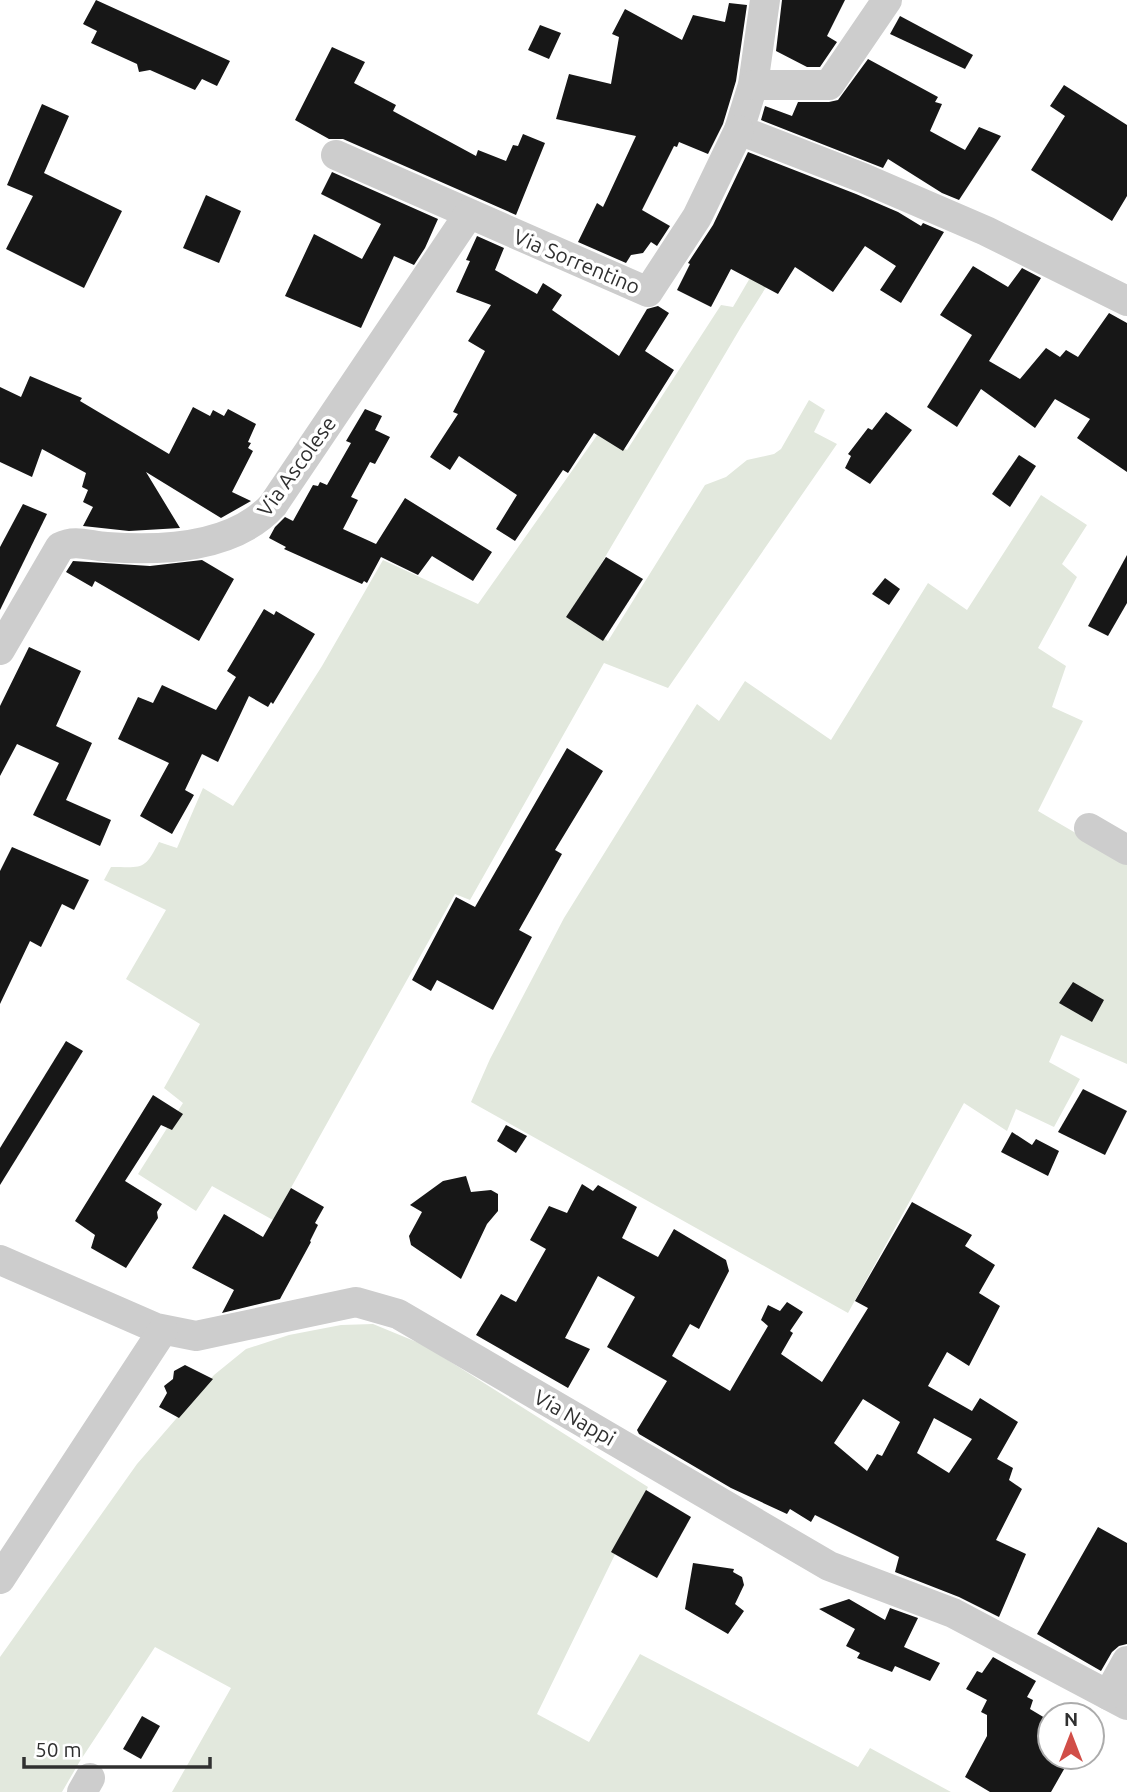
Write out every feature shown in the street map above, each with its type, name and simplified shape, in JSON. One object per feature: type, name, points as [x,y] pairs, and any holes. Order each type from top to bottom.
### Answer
[{"type":"street","name":"Via Sorrentino","points":[[335,155],[648,292],[697,217],[739,130],[753,85],[765,0]]},
{"type":"street","points":[[753,85],[829,85],[887,0]]},
{"type":"street","points":[[739,130],[863,178],[986,231],[1127,301]]},
{"type":"street","name":"Via Ascolese","points":[[0,650],[60,547],[71,542],[94,547],[143,550],[183,547],[243,529],[260,519],[273,505],[470,214]]},
{"type":"street","points":[[1089,828],[1127,850]]},
{"type":"street","name":"Via Nappi","points":[[0,1260],[163,1330],[196,1336],[356,1302],[398,1314],[829,1566],[953,1613],[1117,1700]]},
{"type":"street","points":[[0,1579],[163,1330]]},
{"type":"street","points":[[1117,1700],[1127,1661]]},
{"type":"shaded area","points":[[799,194],[819,203],[741,327],[569,618],[608,641],[705,485],[726,477],[747,460],[774,454],[781,449],[809,400],[825,410],[814,432],[837,444],[668,688],[604,663],[470,900],[455,894],[273,1220],[212,1186],[196,1211],[138,1174],[183,1103],[164,1088],[200,1024],[126,979],[166,910],[104,880],[111,867],[136,867],[146,863],[159,842],[177,848],[203,788],[233,806],[322,666],[383,560],[478,604],[598,434],[627,450],[721,305],[733,307]]},
{"type":"shaded area","points":[[1041,495],[1087,525],[1062,564],[1077,577],[1038,648],[1066,666],[1052,707],[1083,721],[1038,811],[1127,863],[1127,1064],[1061,1035],[1049,1062],[1080,1079],[1054,1127],[1016,1109],[1007,1131],[964,1103],[848,1313],[471,1102],[490,1059],[564,918],[697,704],[719,721],[745,681],[831,740],[928,583],[967,610]]},
{"type":"shaded area","points":[[373,1324],[424,1345],[648,1487],[537,1714],[589,1742],[640,1654],[858,1767],[870,1748],[951,1792],[172,1792],[231,1688],[155,1647],[62,1792],[0,1792],[0,1657],[137,1464],[214,1375],[246,1349],[289,1335],[341,1325]]},
{"type":"building","points":[[96,0],[230,61],[217,86],[202,79],[195,90],[150,70],[139,72],[137,64],[91,43],[97,31],[83,24]]},
{"type":"building","points":[[782,0],[845,0],[827,36],[837,42],[820,67],[807,67],[776,51]]},
{"type":"building","points":[[729,3],[747,5],[736,81],[723,124],[708,154],[679,142],[677,147],[674,146],[642,210],[670,226],[657,246],[651,242],[643,253],[631,255],[626,263],[578,242],[597,203],[603,207],[636,136],[556,119],[569,74],[611,84],[619,37],[612,34],[625,9],[682,40],[693,15],[725,22]]},
{"type":"building","points":[[900,16],[973,55],[965,69],[890,34]]},
{"type":"building","points":[[540,25],[561,33],[549,59],[528,50]]},
{"type":"building","points":[[332,47],[365,62],[354,83],[396,105],[393,111],[476,156],[478,150],[506,161],[513,145],[518,146],[523,134],[545,143],[516,215],[343,139],[329,139],[295,120]]},
{"type":"building","points":[[868,59],[938,97],[935,102],[942,104],[930,131],[965,150],[979,127],[1001,136],[959,200],[942,193],[888,159],[883,168],[761,120],[765,106],[792,116],[798,102],[838,100]]},
{"type":"building","points":[[1064,85],[1127,125],[1127,196],[1112,221],[1031,170],[1065,116],[1050,106]]},
{"type":"building","points":[[42,104],[69,116],[44,173],[122,211],[84,288],[6,249],[33,196],[7,185]]},
{"type":"building","points":[[748,152],[856,194],[898,212],[921,226],[923,223],[944,232],[901,303],[880,290],[896,266],[865,246],[833,292],[795,267],[778,294],[731,269],[711,307],[677,290],[690,264],[688,263],[713,225]]},
{"type":"building","points":[[332,172],[438,219],[414,265],[394,256],[361,328],[285,296],[314,234],[362,259],[381,224],[321,194]]},
{"type":"building","points":[[206,195],[241,211],[219,263],[183,248]]},
{"type":"building","points":[[477,236],[504,248],[495,270],[537,294],[543,283],[562,295],[552,310],[619,356],[647,309],[658,306],[669,313],[645,351],[674,370],[623,451],[594,433],[568,473],[563,470],[515,541],[496,529],[517,495],[459,456],[450,470],[430,457],[458,414],[453,412],[485,351],[468,341],[491,305],[456,292],[470,261],[466,260]]},
{"type":"building","points":[[973,266],[1008,287],[1022,268],[1041,278],[989,361],[1020,379],[1046,348],[1060,357],[1066,350],[1078,357],[1109,313],[1127,323],[1127,472],[1077,438],[1090,419],[1055,399],[1035,428],[981,389],[957,427],[927,407],[972,335],[940,315]]},
{"type":"building","points":[[30,376],[82,398],[80,401],[169,454],[193,407],[210,416],[213,410],[224,416],[228,409],[256,424],[248,442],[251,443],[248,448],[253,451],[232,492],[251,501],[221,518],[146,472],[180,528],[129,531],[83,526],[93,507],[83,502],[88,490],[82,487],[86,473],[42,449],[32,477],[0,462],[0,387],[21,397]]},
{"type":"building","points":[[365,409],[382,416],[375,430],[390,437],[375,464],[370,462],[351,497],[358,500],[343,529],[376,544],[405,498],[492,552],[473,581],[432,556],[418,575],[381,557],[367,583],[364,581],[362,584],[284,549],[286,547],[269,538],[285,517],[293,521],[313,485],[318,486],[320,482],[327,485],[351,443],[346,441]]},
{"type":"building","points":[[886,412],[912,430],[870,484],[845,468],[851,456],[848,454],[868,428],[872,430]]},
{"type":"building","points":[[1019,455],[1036,466],[1010,507],[992,494]]},
{"type":"building","points":[[23,504],[47,514],[0,610],[0,547]]},
{"type":"building","points":[[1127,555],[1127,603],[1108,636],[1088,626]]},
{"type":"building","points":[[606,557],[643,579],[603,641],[566,617]]},
{"type":"building","points":[[202,560],[234,579],[199,641],[95,581],[92,587],[66,572],[73,561],[150,566]]},
{"type":"building","points":[[885,578],[900,589],[889,605],[872,594]]},
{"type":"building","points":[[264,609],[274,615],[276,611],[315,634],[273,704],[271,702],[268,707],[249,696],[218,762],[202,754],[185,790],[194,795],[172,834],[140,816],[169,763],[118,739],[138,697],[153,703],[162,685],[216,710],[236,677],[227,671]]},
{"type":"building","points":[[29,647],[81,671],[56,726],[92,743],[66,800],[111,820],[100,846],[33,815],[59,763],[17,744],[0,776],[0,706]]},
{"type":"building","points":[[567,748],[603,771],[555,850],[562,854],[519,930],[532,937],[493,1010],[437,980],[431,991],[412,980],[456,897],[475,907]]},
{"type":"building","points":[[12,847],[89,880],[74,910],[62,904],[41,947],[30,941],[0,1004],[0,871]]},
{"type":"building","points":[[1073,982],[1104,1000],[1092,1022],[1059,1003]]},
{"type":"building","points":[[66,1041],[83,1051],[0,1185],[0,1148]]},
{"type":"building","points":[[1083,1089],[1127,1111],[1105,1155],[1058,1132]]},
{"type":"building","points":[[153,1095],[183,1114],[172,1130],[161,1125],[125,1181],[162,1204],[157,1212],[158,1218],[126,1268],[91,1248],[95,1235],[75,1221]]},
{"type":"building","points":[[506,1125],[527,1136],[516,1153],[497,1141]]},
{"type":"building","points":[[1012,1132],[1032,1145],[1036,1139],[1059,1151],[1048,1176],[1001,1152]]},
{"type":"building","points":[[466,1176],[471,1192],[491,1190],[498,1194],[498,1211],[487,1224],[461,1279],[411,1245],[409,1236],[422,1212],[410,1205],[443,1181]]},
{"type":"building","points":[[582,1184],[593,1191],[598,1185],[637,1207],[622,1238],[658,1257],[674,1229],[726,1260],[729,1271],[699,1329],[690,1324],[672,1356],[730,1391],[768,1326],[761,1320],[768,1305],[780,1311],[787,1302],[803,1312],[790,1331],[793,1333],[781,1354],[822,1382],[868,1308],[855,1301],[912,1202],[972,1235],[965,1246],[995,1265],[979,1293],[1000,1306],[969,1366],[947,1352],[928,1386],[972,1411],[980,1398],[1018,1422],[997,1459],[1013,1468],[1009,1480],[1022,1489],[996,1540],[1026,1554],[999,1617],[959,1597],[895,1572],[899,1557],[815,1515],[811,1522],[790,1509],[787,1514],[731,1488],[639,1434],[637,1430],[667,1381],[607,1347],[635,1297],[598,1276],[565,1338],[590,1349],[568,1388],[476,1335],[501,1294],[516,1302],[546,1249],[530,1240],[549,1206],[567,1213]],"holes":[[[863,1399],[900,1422],[882,1456],[877,1454],[867,1471],[834,1443]],[[934,1418],[972,1439],[949,1473],[917,1453]]]},
{"type":"building","points":[[291,1188],[324,1207],[315,1223],[318,1225],[311,1242],[280,1299],[222,1313],[234,1290],[192,1268],[224,1214],[263,1237]]},
{"type":"building","points":[[185,1365],[213,1379],[179,1418],[159,1407],[167,1393],[164,1386],[173,1379],[174,1371]]},
{"type":"building","points":[[646,1490],[691,1517],[657,1578],[611,1552]]},
{"type":"building","points":[[1098,1527],[1127,1543],[1127,1644],[1112,1652],[1101,1671],[1037,1634]]},
{"type":"building","points":[[693,1563],[734,1569],[733,1572],[742,1577],[744,1585],[735,1604],[744,1611],[728,1634],[685,1609]]},
{"type":"building","points":[[849,1599],[885,1620],[890,1608],[918,1618],[904,1647],[940,1663],[930,1681],[895,1666],[892,1672],[857,1658],[860,1653],[846,1646],[855,1629],[819,1609]]},
{"type":"building","points":[[993,1657],[1036,1681],[1027,1697],[1033,1700],[1030,1709],[1036,1713],[1036,1771],[1063,1771],[1051,1792],[990,1792],[965,1777],[987,1736],[987,1715],[981,1712],[987,1700],[966,1689],[977,1671],[982,1673]]},
{"type":"building","points":[[142,1716],[160,1726],[141,1759],[123,1749]]}]
